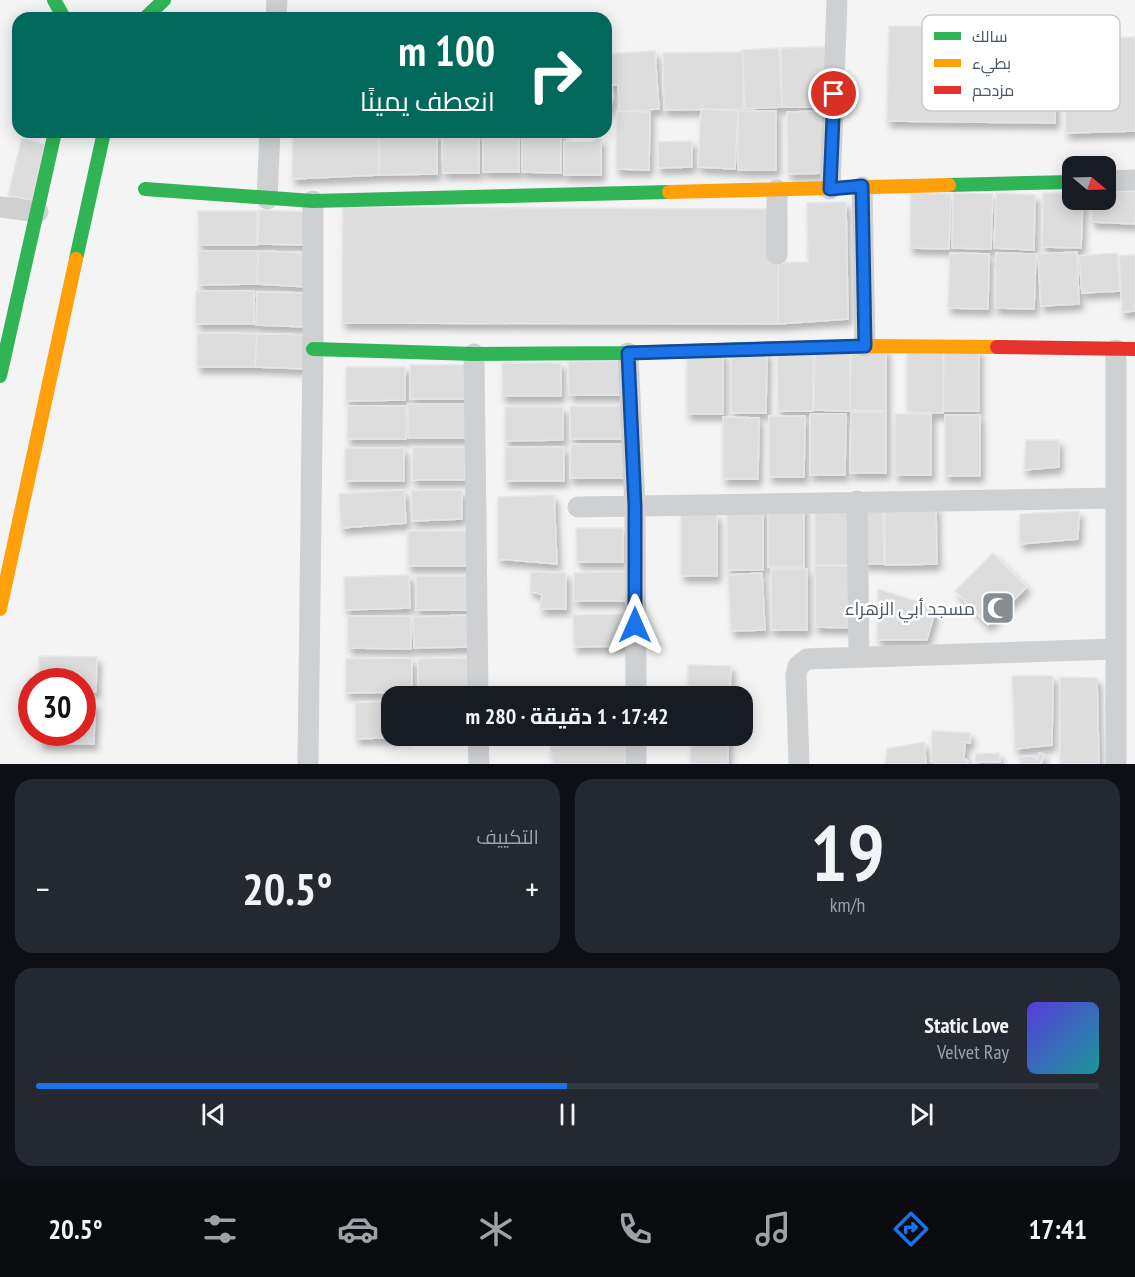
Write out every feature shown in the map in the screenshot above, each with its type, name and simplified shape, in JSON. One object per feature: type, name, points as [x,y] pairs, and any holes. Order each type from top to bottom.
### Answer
[{"type":"street","points":[[151,12],[164,0]]},
{"type":"street","points":[[830,189],[837,0]]},
{"type":"street","points":[[0,376],[54,138]]},
{"type":"street","points":[[0,609],[103,138]]},
{"type":"street","points":[[267,199],[270,138]]},
{"type":"street","points":[[1116,181],[1135,180]]},
{"type":"street","points":[[145,189],[312,201],[1062,182]]},
{"type":"street","points":[[862,186],[865,346]]},
{"type":"street","points":[[777,190],[777,254]]},
{"type":"street","points":[[308,764],[313,349],[312,201]]},
{"type":"street","points":[[0,207],[38,212]]},
{"type":"street","points":[[313,349],[474,354],[628,353],[865,346],[1125,350],[1116,498],[1116,764]]},
{"type":"street","points":[[628,353],[635,506],[636,686]]},
{"type":"street","points":[[474,354],[478,686]]},
{"type":"street","points":[[578,507],[1116,498]]},
{"type":"street","points":[[856,501],[859,657]]},
{"type":"street","points":[[799,764],[796,675],[798,666],[807,659],[1116,649]]},
{"type":"street","points":[[478,746],[479,764]]},
{"type":"street","points":[[636,746],[636,764]]},
{"type":"building","points":[[889,26],[922,26],[922,111],[1055,111],[1055,123],[887,121]]},
{"type":"building","points":[[1120,37],[1135,37],[1135,131],[1066,133],[1065,111],[1120,111]]},
{"type":"building","points":[[825,47],[827,107],[782,107],[781,48]]},
{"type":"building","points":[[779,48],[782,107],[745,109],[742,50]]},
{"type":"building","points":[[655,51],[659,109],[620,111],[618,85],[612,85],[612,54]]},
{"type":"building","points":[[743,52],[743,109],[664,110],[663,53]]},
{"type":"building","points":[[701,109],[738,111],[735,169],[698,167]]},
{"type":"building","points":[[617,111],[650,112],[649,170],[616,169]]},
{"type":"building","points":[[738,111],[776,111],[776,170],[738,170]]},
{"type":"building","points":[[827,111],[829,173],[788,174],[787,112]]},
{"type":"building","points":[[22,138],[45,145],[33,201],[8,195]]},
{"type":"building","points":[[293,138],[379,138],[379,175],[292,179]]},
{"type":"building","points":[[379,138],[437,138],[437,174],[379,175]]},
{"type":"building","points":[[442,138],[479,138],[479,173],[443,173]]},
{"type":"building","points":[[483,138],[519,138],[519,172],[483,172]]},
{"type":"building","points":[[522,138],[561,138],[561,173],[522,172]]},
{"type":"building","points":[[601,138],[601,175],[564,175],[564,142],[590,142]]},
{"type":"building","points":[[692,141],[692,167],[658,168],[658,142]]},
{"type":"building","points":[[1135,191],[1135,224],[1092,222],[1091,210],[1116,210],[1116,192]]},
{"type":"building","points":[[911,193],[951,194],[949,249],[910,248]]},
{"type":"building","points":[[953,193],[993,194],[991,249],[952,248]]},
{"type":"building","points":[[996,193],[1035,195],[1034,250],[994,248]]},
{"type":"building","points":[[1043,193],[1062,193],[1062,210],[1083,210],[1081,248],[1042,247]]},
{"type":"building","points":[[846,202],[848,319],[778,324],[778,263],[808,262],[807,203]]},
{"type":"building","points":[[343,207],[779,209],[778,324],[342,323]]},
{"type":"building","points":[[259,210],[311,212],[310,245],[258,244]]},
{"type":"building","points":[[198,211],[257,211],[257,245],[198,245]]},
{"type":"building","points":[[198,251],[258,251],[257,284],[198,285]]},
{"type":"building","points":[[258,251],[310,253],[308,287],[257,284]]},
{"type":"building","points":[[1077,252],[1079,304],[1041,306],[1038,254]]},
{"type":"building","points":[[950,253],[989,254],[988,309],[948,308]]},
{"type":"building","points":[[996,253],[1036,254],[1034,309],[995,308]]},
{"type":"building","points":[[1117,253],[1120,291],[1082,293],[1079,256]]},
{"type":"building","points":[[1135,255],[1135,311],[1122,312],[1119,256]]},
{"type":"building","points":[[196,291],[254,291],[254,324],[196,324]]},
{"type":"building","points":[[257,292],[309,293],[308,327],[256,325]]},
{"type":"building","points":[[197,333],[257,334],[255,367],[197,367]]},
{"type":"building","points":[[257,334],[308,335],[307,369],[255,367]]},
{"type":"building","points":[[777,349],[813,350],[813,411],[778,411]]},
{"type":"building","points":[[815,349],[850,349],[850,411],[814,410]]},
{"type":"building","points":[[851,349],[886,349],[886,411],[850,410]]},
{"type":"building","points":[[944,350],[979,350],[979,411],[943,411]]},
{"type":"building","points":[[731,351],[767,352],[766,413],[731,413]]},
{"type":"building","points":[[907,351],[943,351],[943,413],[907,412]]},
{"type":"building","points":[[687,353],[723,353],[723,414],[687,414]]},
{"type":"building","points":[[568,361],[627,361],[627,395],[569,395]]},
{"type":"building","points":[[502,363],[561,363],[561,396],[502,396]]},
{"type":"building","points":[[410,365],[469,365],[469,399],[410,399]]},
{"type":"building","points":[[346,367],[405,367],[405,400],[346,401]]},
{"type":"building","points":[[408,404],[468,404],[467,438],[408,438]]},
{"type":"building","points":[[348,406],[406,406],[406,439],[347,439]]},
{"type":"building","points":[[570,406],[629,406],[629,439],[570,439]]},
{"type":"building","points":[[505,407],[563,407],[563,440],[505,441]]},
{"type":"building","points":[[851,412],[886,412],[886,473],[850,473]]},
{"type":"building","points":[[810,414],[846,414],[845,475],[810,475]]},
{"type":"building","points":[[895,414],[931,414],[931,475],[895,475]]},
{"type":"building","points":[[945,415],[980,415],[980,476],[945,476]]},
{"type":"building","points":[[769,416],[805,416],[804,477],[769,477]]},
{"type":"building","points":[[723,417],[759,418],[758,479],[723,479]]},
{"type":"building","points":[[1026,440],[1059,440],[1059,467],[1024,470]]},
{"type":"building","points":[[571,444],[629,444],[629,478],[570,478]]},
{"type":"building","points":[[413,447],[465,447],[465,480],[412,480]]},
{"type":"building","points":[[505,447],[564,447],[564,481],[505,481]]},
{"type":"building","points":[[345,448],[404,448],[404,481],[345,481]]},
{"type":"building","points":[[404,490],[406,523],[341,528],[339,494]]},
{"type":"building","points":[[462,490],[462,519],[412,521],[411,491]]},
{"type":"building","points":[[554,495],[557,564],[498,559],[498,497]]},
{"type":"building","points":[[815,504],[851,504],[851,565],[815,565]]},
{"type":"building","points":[[768,505],[804,505],[804,567],[768,567]]},
{"type":"building","points":[[936,506],[937,564],[885,565],[885,507]]},
{"type":"building","points":[[727,509],[763,509],[763,570],[727,570]]},
{"type":"building","points":[[1079,511],[1078,539],[1020,544],[1020,514]]},
{"type":"building","points":[[862,512],[883,512],[884,564],[863,564]]},
{"type":"building","points":[[681,514],[717,514],[717,576],[681,576]]},
{"type":"building","points":[[576,528],[623,528],[623,562],[577,562]]},
{"type":"building","points":[[408,531],[470,531],[470,566],[408,566]]},
{"type":"building","points":[[993,553],[1027,587],[988,625],[955,591]]},
{"type":"building","points":[[815,566],[851,566],[851,628],[815,627]]},
{"type":"building","points":[[771,569],[807,569],[807,630],[771,630]]},
{"type":"building","points":[[531,572],[566,573],[566,609],[540,609],[542,595],[530,591]]},
{"type":"building","points":[[628,572],[629,601],[574,601],[574,573]]},
{"type":"building","points":[[762,573],[765,630],[731,631],[728,575]]},
{"type":"building","points":[[409,575],[410,608],[345,610],[344,577]]},
{"type":"building","points":[[416,576],[468,576],[468,610],[416,610]]},
{"type":"building","points":[[878,589],[936,608],[927,640],[877,640]]},
{"type":"building","points":[[626,614],[627,646],[574,647],[573,615]]},
{"type":"building","points":[[470,615],[471,647],[414,648],[413,617]]},
{"type":"building","points":[[348,616],[411,616],[411,649],[348,648]]},
{"type":"building","points":[[39,656],[97,657],[96,692],[96,668],[39,668]]},
{"type":"building","points":[[412,658],[412,686],[381,686],[381,692],[346,693],[346,659]]},
{"type":"building","points":[[470,658],[470,686],[418,686],[418,659]]},
{"type":"building","points":[[688,665],[731,666],[730,686],[688,686]]},
{"type":"building","points":[[1012,676],[1053,676],[1052,745],[1015,749]]},
{"type":"building","points":[[1060,677],[1097,678],[1099,764],[1060,764]]},
{"type":"building","points":[[381,702],[381,738],[356,739],[355,703]]},
{"type":"building","points":[[932,731],[970,733],[970,743],[965,742],[964,758],[968,764],[937,764],[931,761]]},
{"type":"building","points":[[924,742],[926,764],[885,764],[887,749]]},
{"type":"building","points":[[550,746],[626,746],[625,764],[553,764]]},
{"type":"building","points":[[691,746],[728,746],[728,764],[690,764]]},
{"type":"building","points":[[999,753],[1000,762],[975,762],[976,754]]},
{"type":"building","points":[[1039,753],[1044,754],[1041,764],[1021,764],[1019,757],[1033,756],[1037,760]]},
{"type":"traffic: fast","points":[[54,0],[61,12]]},
{"type":"traffic: fast","points":[[151,12],[164,0]]},
{"type":"traffic: fast","points":[[0,376],[54,138]]},
{"type":"traffic: fast","points":[[76,259],[103,138]]},
{"type":"traffic: fast","points":[[949,185],[1062,182]]},
{"type":"traffic: fast","points":[[145,189],[313,201],[669,192]]},
{"type":"traffic: fast","points":[[313,349],[474,354],[753,349]]},
{"type":"traffic: slow","points":[[669,192],[949,185]]},
{"type":"traffic: slow","points":[[0,609],[76,259]]},
{"type":"traffic: slow","points":[[753,349],[865,346],[997,347]]},
{"type":"traffic: jam","points":[[997,347],[1135,349]]},
{"type":"place","name":"مسجد أبي الزهراء","points":[[998,608]]},
{"type":"route","points":[[635,625],[635,506],[628,353],[865,346],[862,186],[830,189],[834,94]]}]
